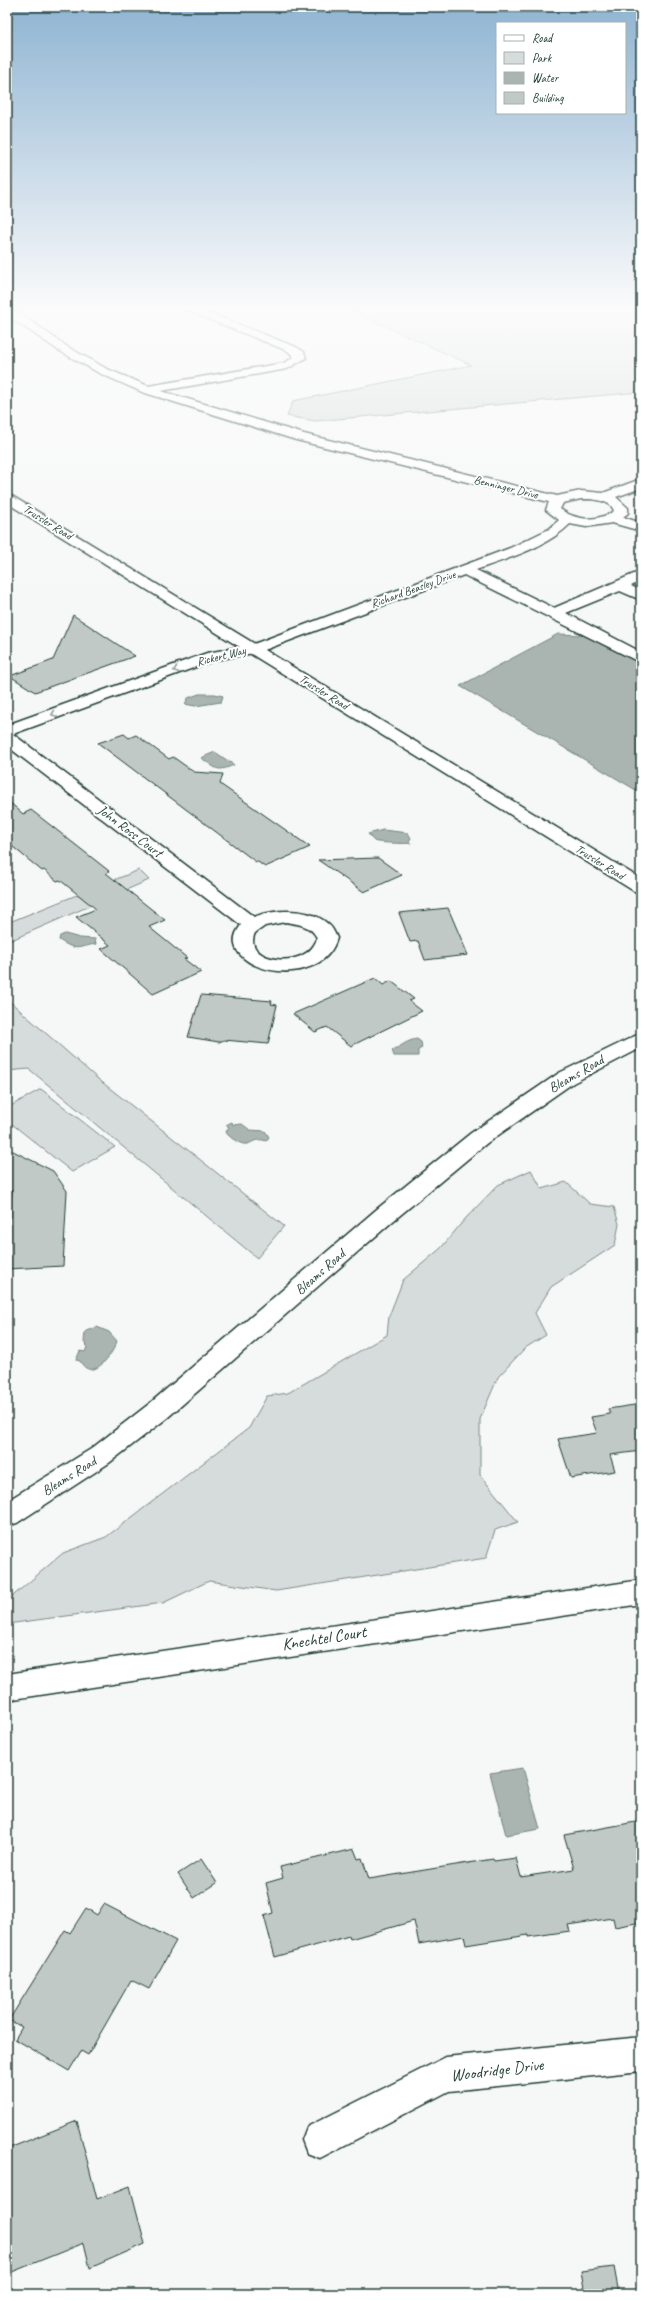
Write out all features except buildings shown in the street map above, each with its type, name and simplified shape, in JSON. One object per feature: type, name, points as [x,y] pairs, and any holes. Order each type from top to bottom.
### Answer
[{"type":"street","name":"Benninger Drive","points":[[229,415],[300,437],[558,500]]},
{"type":"street","points":[[605,497],[641,483]]},
{"type":"street","points":[[614,519],[621,513],[621,508],[616,503],[605,497],[581,495],[558,500],[554,504],[553,510],[567,519],[593,523],[614,519],[641,527]]},
{"type":"street","name":"Trussler Road","points":[[7,497],[641,888]]},
{"type":"street","name":"Richard Beasley Drive","points":[[254,648],[536,542],[554,532],[567,519]]},
{"type":"street","points":[[464,570],[554,613],[641,658]]},
{"type":"street","points":[[554,613],[620,586],[641,575]]},
{"type":"street","points":[[620,586],[641,596]]},
{"type":"street","name":"Rickert Way","points":[[9,740],[221,669],[254,648]]},
{"type":"street","name":"John Ross Court","points":[[9,740],[253,925]]},
{"type":"street","name":"Bleams Road","points":[[7,1515],[100,1456],[158,1411],[385,1215],[479,1138],[566,1078],[641,1040]]},
{"type":"street","name":"Knechtel Court","points":[[7,1687],[641,1592]]},
{"type":"street","name":"Woodridge Drive","points":[[320,2140],[446,2074],[641,2054]]},
{"type":"green space","points":[[287,415],[378,415],[315,421]]},
{"type":"green space","points":[[139,870],[149,880],[7,942],[7,923]]},
{"type":"green space","points":[[7,999],[98,1079],[284,1226],[257,1258],[29,1069],[7,1071]]},
{"type":"green space","points":[[41,1089],[115,1147],[72,1172],[7,1120],[7,1108]]},
{"type":"green space","points":[[531,1170],[542,1189],[566,1182],[590,1204],[614,1207],[619,1224],[615,1245],[551,1287],[535,1313],[546,1335],[525,1348],[498,1377],[480,1419],[480,1475],[518,1522],[495,1530],[486,1558],[276,1591],[209,1581],[163,1603],[7,1624],[7,1601],[63,1553],[106,1537],[249,1428],[267,1396],[288,1393],[387,1335],[389,1316],[403,1280],[441,1248],[465,1219],[498,1185]]},
{"type":"water","points":[[558,634],[584,635],[641,660],[641,793],[460,686]]},
{"type":"water","points":[[199,694],[215,694],[223,696],[221,702],[195,706],[185,704],[188,698]]},
{"type":"water","points":[[215,752],[234,765],[219,769],[213,767],[201,758]]},
{"type":"water","points":[[383,830],[408,833],[411,838],[409,841],[411,843],[376,842],[368,834]]},
{"type":"water","points":[[65,934],[80,938],[95,939],[96,944],[78,948],[70,946],[59,940],[60,936]]},
{"type":"water","points":[[417,1039],[421,1042],[422,1048],[418,1050],[418,1056],[394,1056],[392,1050]]},
{"type":"water","points":[[232,1122],[233,1125],[242,1124],[250,1130],[265,1131],[269,1137],[266,1141],[259,1140],[248,1144],[236,1141],[226,1132],[229,1127],[226,1125]]},
{"type":"water","points":[[97,1327],[109,1332],[117,1341],[107,1359],[96,1368],[90,1369],[85,1367],[80,1361],[76,1360],[80,1351],[85,1352],[87,1347],[84,1342],[85,1332]]},
{"type":"water","points":[[523,1768],[540,1829],[506,1835],[490,1773]]}]
